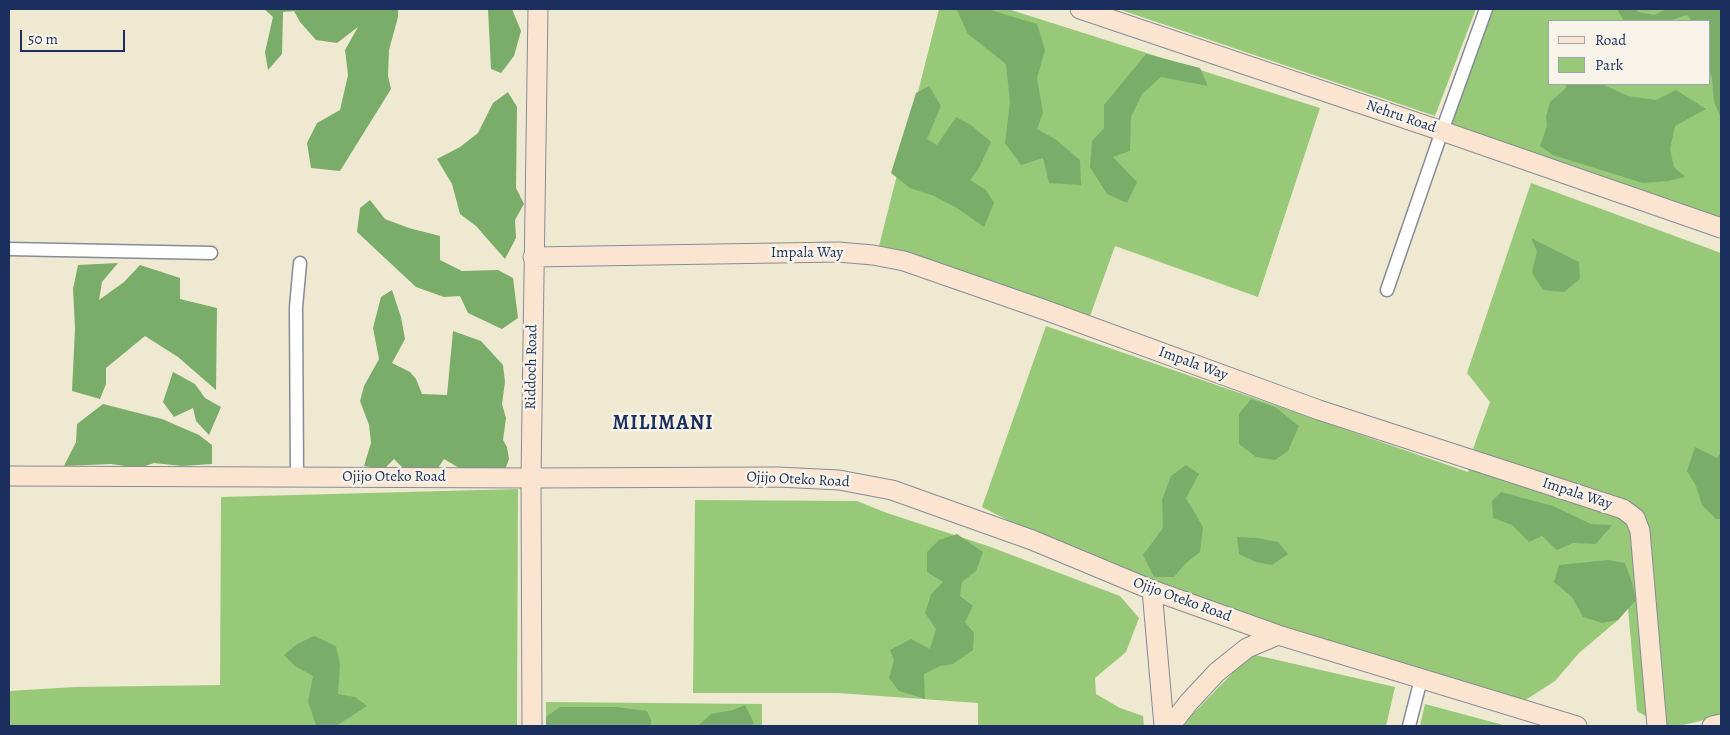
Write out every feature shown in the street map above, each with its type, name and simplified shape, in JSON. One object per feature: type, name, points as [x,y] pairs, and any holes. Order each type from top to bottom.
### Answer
[{"type":"street","name":"Riddoch Road","points":[[532,726],[531,478],[538,9]]},
{"type":"street","name":"Nehru Road","points":[[1080,9],[1442,131],[1721,228]]},
{"type":"street","points":[[1387,290],[1486,9]]},
{"type":"street","points":[[9,249],[211,254]]},
{"type":"street","name":"Impala Way","points":[[533,257],[838,252],[873,255],[904,262],[1055,314],[1319,410],[1623,509],[1635,518],[1640,531],[1657,726]]},
{"type":"street","points":[[297,476],[296,307],[300,262]]},
{"type":"street","name":"Ojijo Oteko Road","points":[[9,476],[778,477],[838,480],[901,494],[1032,540],[1152,590],[1278,635],[1577,726]]},
{"type":"street","points":[[1152,590],[1164,726]]},
{"type":"street","points":[[1170,726],[1217,672],[1247,648],[1278,635]]},
{"type":"street","points":[[1409,726],[1421,679]]},
{"type":"street","points":[[1712,726],[1721,724]]},
{"type":"green space","points":[[264,9],[398,9],[398,17],[389,50],[388,76],[391,89],[340,171],[311,168],[307,143],[317,123],[340,110],[348,75],[345,50],[358,27],[337,43],[316,40],[300,22],[294,11],[283,12],[282,54],[268,70],[265,52],[273,17]]},
{"type":"green space","points":[[488,9],[512,9],[521,31],[514,56],[501,73],[491,69]]},
{"type":"green space","points":[[939,9],[1008,9],[1320,108],[1258,297],[1115,246],[1089,319],[878,250]]},
{"type":"green space","points":[[987,9],[1037,24],[1045,50],[1037,78],[1043,113],[1037,129],[1055,139],[1080,160],[1081,185],[1049,183],[1043,158],[1021,165],[1005,143],[1010,102],[1006,64],[968,34],[957,10]]},
{"type":"green space","points":[[1118,9],[1476,9],[1435,116]]},
{"type":"green space","points":[[1493,9],[1721,9],[1721,225],[1449,126]]},
{"type":"green space","points":[[1619,9],[1635,9],[1639,12],[1654,15],[1667,9],[1721,9],[1721,118],[1714,102],[1710,72],[1710,20],[1691,20],[1687,15],[1672,20],[1623,20],[1618,11]]},
{"type":"green space","points":[[1146,54],[1200,68],[1208,86],[1161,77],[1142,94],[1131,117],[1130,151],[1113,157],[1137,182],[1127,203],[1107,194],[1090,167],[1092,141],[1104,128],[1104,105]]},
{"type":"green space","points":[[1566,85],[1604,85],[1628,96],[1656,100],[1676,90],[1706,109],[1675,126],[1670,149],[1674,167],[1685,177],[1668,181],[1643,183],[1553,155],[1540,146],[1547,126],[1546,117],[1550,102],[1566,88]]},
{"type":"green space","points":[[929,86],[941,106],[927,139],[937,145],[956,117],[971,125],[991,142],[979,168],[970,180],[986,190],[994,203],[984,227],[957,208],[934,196],[910,188],[891,173],[916,93]]},
{"type":"green space","points":[[508,92],[517,107],[516,188],[524,204],[515,220],[516,238],[505,259],[476,226],[460,214],[452,184],[437,159],[460,147],[478,133],[493,103]]},
{"type":"green space","points":[[1531,183],[1721,253],[1721,716],[1679,726],[1662,726],[1637,711],[1628,608],[1618,620],[1579,653],[1555,681],[1524,701],[1467,685],[1111,573],[982,507],[1046,326],[1468,472],[1474,446],[1490,402],[1467,373]]},
{"type":"green space","points":[[370,200],[385,219],[409,228],[440,236],[440,260],[462,271],[498,270],[513,278],[518,318],[502,329],[468,313],[460,296],[444,297],[416,287],[357,232],[360,208]]},
{"type":"green space","points":[[1531,238],[1579,262],[1580,279],[1564,292],[1543,290],[1532,273],[1537,251]]},
{"type":"green space","points":[[118,263],[102,282],[99,300],[124,282],[140,265],[180,278],[180,299],[217,308],[216,390],[178,357],[145,336],[106,368],[106,384],[100,399],[72,391],[75,329],[73,289],[78,265]]},
{"type":"green space","points":[[392,290],[401,317],[405,339],[392,363],[410,372],[416,379],[422,394],[447,395],[453,331],[481,341],[503,365],[505,382],[502,404],[506,418],[503,440],[507,447],[509,459],[505,470],[459,468],[444,459],[436,471],[404,469],[394,459],[384,469],[364,466],[371,443],[369,425],[360,401],[364,386],[379,359],[373,328],[381,297]]},
{"type":"green space","points":[[173,372],[195,384],[205,398],[221,407],[209,435],[196,421],[193,408],[174,417],[163,402]]},
{"type":"green space","points":[[1251,399],[1275,407],[1299,426],[1288,451],[1275,460],[1256,457],[1239,444],[1239,414]]},
{"type":"green space","points":[[103,404],[162,419],[199,435],[212,445],[212,464],[182,466],[154,463],[139,468],[111,464],[64,466],[76,442],[77,424]]},
{"type":"green space","points":[[1695,447],[1717,458],[1721,452],[1721,519],[1716,519],[1702,505],[1696,486],[1687,471]]},
{"type":"green space","points":[[1186,465],[1199,474],[1186,498],[1203,527],[1200,552],[1185,564],[1174,577],[1154,577],[1143,555],[1163,528],[1162,500],[1171,476]]},
{"type":"green space","points":[[518,489],[517,726],[9,726],[9,691],[75,687],[220,685],[221,497]]},
{"type":"green space","points":[[1501,492],[1553,506],[1591,524],[1612,525],[1596,544],[1573,543],[1557,550],[1542,536],[1529,542],[1512,525],[1493,518],[1492,501]]},
{"type":"green space","points":[[695,500],[857,501],[887,513],[988,546],[1120,596],[1139,618],[1126,652],[1095,678],[1096,694],[1120,708],[1143,716],[1144,726],[978,726],[978,703],[838,693],[693,693]]},
{"type":"green space","points":[[957,534],[983,552],[976,571],[962,582],[960,596],[973,606],[965,622],[974,633],[973,650],[953,664],[940,666],[924,674],[925,699],[899,691],[889,678],[894,660],[890,650],[911,639],[930,649],[936,629],[925,613],[931,594],[943,582],[927,572],[927,552],[939,540]]},
{"type":"green space","points":[[1237,537],[1278,542],[1288,554],[1272,565],[1256,562],[1239,554]]},
{"type":"green space","points":[[1608,560],[1625,563],[1636,600],[1618,620],[1602,623],[1583,617],[1572,597],[1554,582],[1559,565]]},
{"type":"green space","points":[[314,636],[336,646],[340,665],[338,694],[355,697],[367,706],[336,726],[316,726],[308,701],[313,676],[295,666],[284,655],[297,644]]},
{"type":"green space","points":[[1251,654],[1395,687],[1386,726],[1181,726]]},
{"type":"green space","points":[[546,702],[762,704],[762,726],[546,726]]},
{"type":"green space","points":[[1425,704],[1507,726],[1420,726]]},
{"type":"green space","points":[[745,705],[754,723],[750,726],[698,726],[711,714],[733,710]]},
{"type":"green space","points":[[560,707],[616,707],[647,711],[651,720],[651,726],[546,726],[546,717]]},
{"type":"district","name":"MILIMANI","points":[[663,424]]}]
